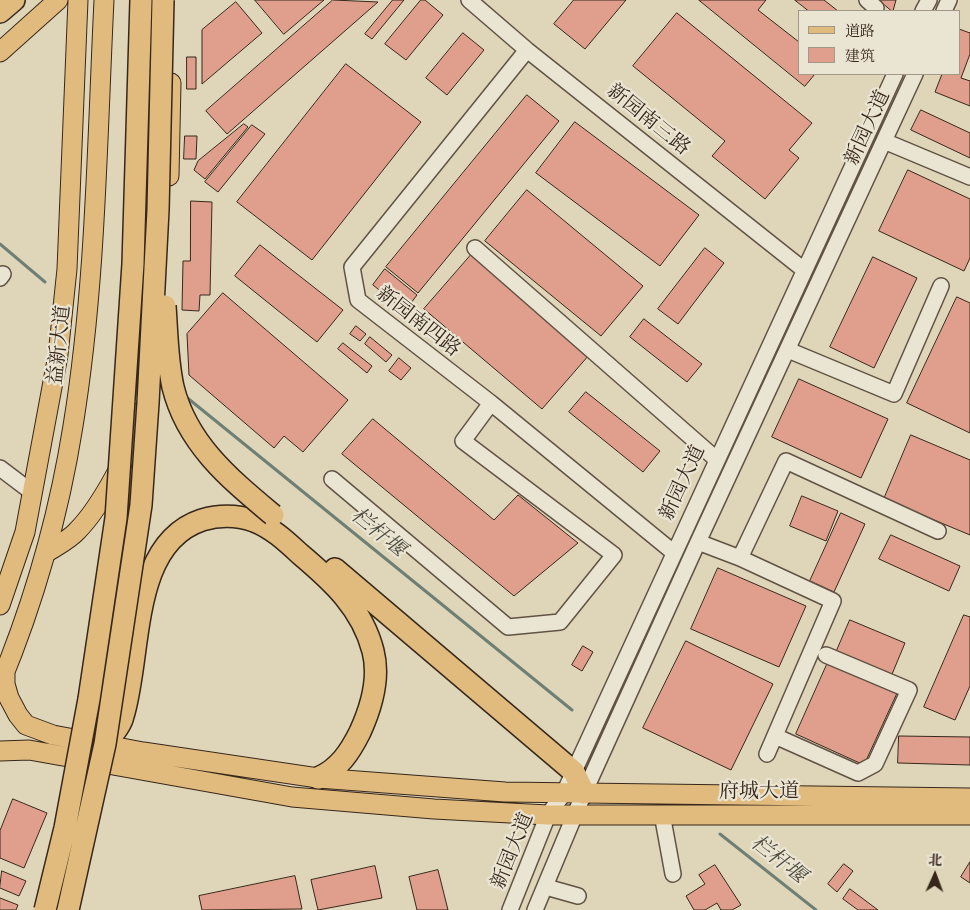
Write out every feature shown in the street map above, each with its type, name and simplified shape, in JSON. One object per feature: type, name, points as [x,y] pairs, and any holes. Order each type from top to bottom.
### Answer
[{"type":"highway","points":[[0,12],[14,0]]},
{"type":"highway","points":[[45,910],[65,828],[90,699],[116,518],[133,264],[141,0]]},
{"type":"highway","points":[[68,910],[105,744],[140,505],[148,404],[158,210],[163,0]]},
{"type":"highway","points":[[158,210],[169,365],[173,388],[180,409],[192,433],[215,464],[268,521],[280,537],[341,590],[361,621],[374,653],[375,680],[371,704],[361,730],[344,758],[327,774],[318,778]]},
{"type":"highway","points":[[105,744],[123,718],[148,577],[162,548],[179,532],[212,518],[243,518],[268,521],[574,772],[574,793]]},
{"type":"main road","points":[[0,52],[58,0]]},
{"type":"main road","name":"益新大道","points":[[0,605],[25,532],[58,355],[67,269],[78,0]]},
{"type":"main road","name":"益新大道","points":[[3,679],[25,621],[46,553],[73,428],[91,266],[104,0]]},
{"type":"main road","points":[[46,553],[76,533],[95,511],[139,428],[159,338],[171,134],[171,0]]},
{"type":"main road","name":"府城大道","points":[[3,679],[9,698],[26,725],[54,735],[143,752],[318,778],[506,792],[970,798]]},
{"type":"main road","name":"府城大道","points":[[0,751],[29,750],[292,797],[434,809],[548,815],[970,815]]},
{"type":"street","name":"新园南三路","points":[[469,0],[527,50],[804,270]]},
{"type":"street","name":"新园南四路","points":[[527,50],[352,267],[358,300],[491,403],[673,552]]},
{"type":"street","name":"新园大道","points":[[574,772],[673,552],[894,75]]},
{"type":"street","name":"新园大道","points":[[510,910],[548,815],[574,793],[698,542],[915,75]]},
{"type":"street","points":[[884,141],[970,177]]},
{"type":"street","points":[[475,248],[716,459]]},
{"type":"street","points":[[788,350],[894,394],[941,286]]},
{"type":"street","points":[[332,479],[508,627],[560,622],[614,555],[463,441],[491,403]]},
{"type":"street","points":[[740,558],[786,461],[938,531]]},
{"type":"street","points":[[0,468],[33,493]]},
{"type":"street","points":[[698,542],[740,558],[833,601],[767,754]]},
{"type":"street","points":[[775,736],[858,773],[875,764],[909,690],[826,655]]},
{"type":"street","name":"新园大道","points":[[535,910],[576,814],[574,793]]},
{"type":"street","points":[[662,814],[673,874]]},
{"type":"street","points":[[546,887],[578,896]]},
{"type":"building","points":[[255,0],[324,0],[284,34]]},
{"type":"building","points":[[333,0],[378,2],[227,134],[206,111]]},
{"type":"building","points":[[393,0],[404,0],[372,39],[365,34]]},
{"type":"building","points":[[421,0],[425,0],[443,15],[406,60],[385,44]]},
{"type":"building","points":[[574,0],[626,0],[585,49],[554,24]]},
{"type":"building","points":[[699,0],[766,0],[758,10],[798,41],[798,75],[814,75],[805,86]]},
{"type":"building","points":[[795,0],[824,0],[837,10],[808,10]]},
{"type":"building","points":[[879,0],[896,0],[893,10]]},
{"type":"building","points":[[236,2],[262,33],[202,84],[202,30]]},
{"type":"building","points":[[677,13],[812,123],[789,150],[799,158],[765,199],[712,156],[725,141],[633,66]]},
{"type":"building","points":[[960,29],[970,33],[970,54],[961,78],[970,81],[970,106],[935,92],[942,75],[960,75]]},
{"type":"building","points":[[463,33],[484,50],[447,95],[426,78]]},
{"type":"building","points":[[187,57],[196,57],[196,89],[187,89]]},
{"type":"building","points":[[346,64],[421,122],[312,260],[237,202]]},
{"type":"building","points":[[527,95],[559,121],[418,293],[386,267]]},
{"type":"building","points":[[921,110],[970,133],[970,158],[911,130]]},
{"type":"building","points":[[575,122],[699,215],[660,266],[536,173]]},
{"type":"building","points":[[244,124],[248,127],[205,179],[194,170],[198,161]]},
{"type":"building","points":[[252,125],[265,134],[218,192],[205,182]]},
{"type":"building","points":[[185,136],[197,136],[196,159],[184,159]]},
{"type":"building","points":[[908,170],[970,199],[970,258],[964,271],[879,231]]},
{"type":"building","points":[[527,190],[643,286],[601,336],[485,241]]},
{"type":"building","points":[[191,201],[212,202],[210,295],[200,295],[199,311],[182,310],[183,261],[190,261]]},
{"type":"building","points":[[260,245],[343,310],[317,342],[235,276]]},
{"type":"building","points":[[705,248],[724,263],[678,324],[658,309]]},
{"type":"building","points":[[471,255],[589,355],[542,409],[424,309]]},
{"type":"building","points":[[873,257],[917,278],[874,368],[830,347]]},
{"type":"building","points":[[385,269],[417,295],[405,311],[373,285]]},
{"type":"building","points":[[223,293],[348,400],[303,452],[284,436],[274,448],[189,375],[187,334]]},
{"type":"building","points":[[957,297],[970,303],[970,433],[907,403]]},
{"type":"building","points":[[644,319],[702,364],[687,382],[630,337]]},
{"type":"building","points":[[356,326],[366,334],[360,341],[350,334]]},
{"type":"building","points":[[370,337],[392,355],[386,362],[365,344]]},
{"type":"building","points":[[343,343],[372,366],[367,373],[338,349]]},
{"type":"building","points":[[399,358],[411,368],[401,380],[389,371]]},
{"type":"building","points":[[799,379],[888,419],[861,478],[772,437]]},
{"type":"building","points":[[586,392],[660,451],[643,472],[569,412]]},
{"type":"building","points":[[373,419],[494,520],[518,495],[578,543],[514,596],[342,454]]},
{"type":"building","points":[[911,435],[970,460],[970,535],[884,499]]},
{"type":"building","points":[[802,496],[838,511],[826,541],[790,526]]},
{"type":"building","points":[[841,513],[865,524],[834,592],[810,581]]},
{"type":"building","points":[[891,535],[960,566],[949,591],[879,559]]},
{"type":"building","points":[[718,568],[806,606],[779,667],[691,629]]},
{"type":"building","points":[[964,615],[970,617],[970,686],[955,720],[924,707]]},
{"type":"building","points":[[850,620],[905,643],[890,679],[835,655]]},
{"type":"building","points":[[686,641],[773,684],[731,770],[643,728]]},
{"type":"building","points":[[583,646],[593,652],[582,671],[572,665]]},
{"type":"building","points":[[829,660],[898,691],[864,765],[796,734]]},
{"type":"building","points":[[899,736],[970,737],[970,765],[898,763]]},
{"type":"building","points":[[13,799],[47,813],[24,868],[0,858],[0,831]]},
{"type":"building","points":[[970,862],[970,883],[961,877]]},
{"type":"building","points":[[844,864],[853,871],[837,892],[828,884]]},
{"type":"building","points":[[715,865],[741,905],[732,910],[721,910],[717,903],[705,910],[694,910],[686,896],[705,884],[699,875]]},
{"type":"building","points":[[375,866],[382,898],[318,910],[311,880]]},
{"type":"building","points":[[438,870],[448,910],[417,910],[409,877]]},
{"type":"building","points":[[2,871],[26,881],[19,896],[0,888]]},
{"type":"building","points":[[295,876],[302,909],[202,910],[199,896]]},
{"type":"building","points":[[850,889],[878,910],[858,910],[843,899]]},
{"type":"building","points":[[0,898],[18,905],[16,910],[0,910]]},
{"type":"waterway","name":"栏杆堰","points":[[0,244],[45,282]]},
{"type":"waterway","name":"栏杆堰","points":[[185,396],[572,710]]},
{"type":"waterway","name":"栏杆堰","points":[[720,834],[816,910]]}]
